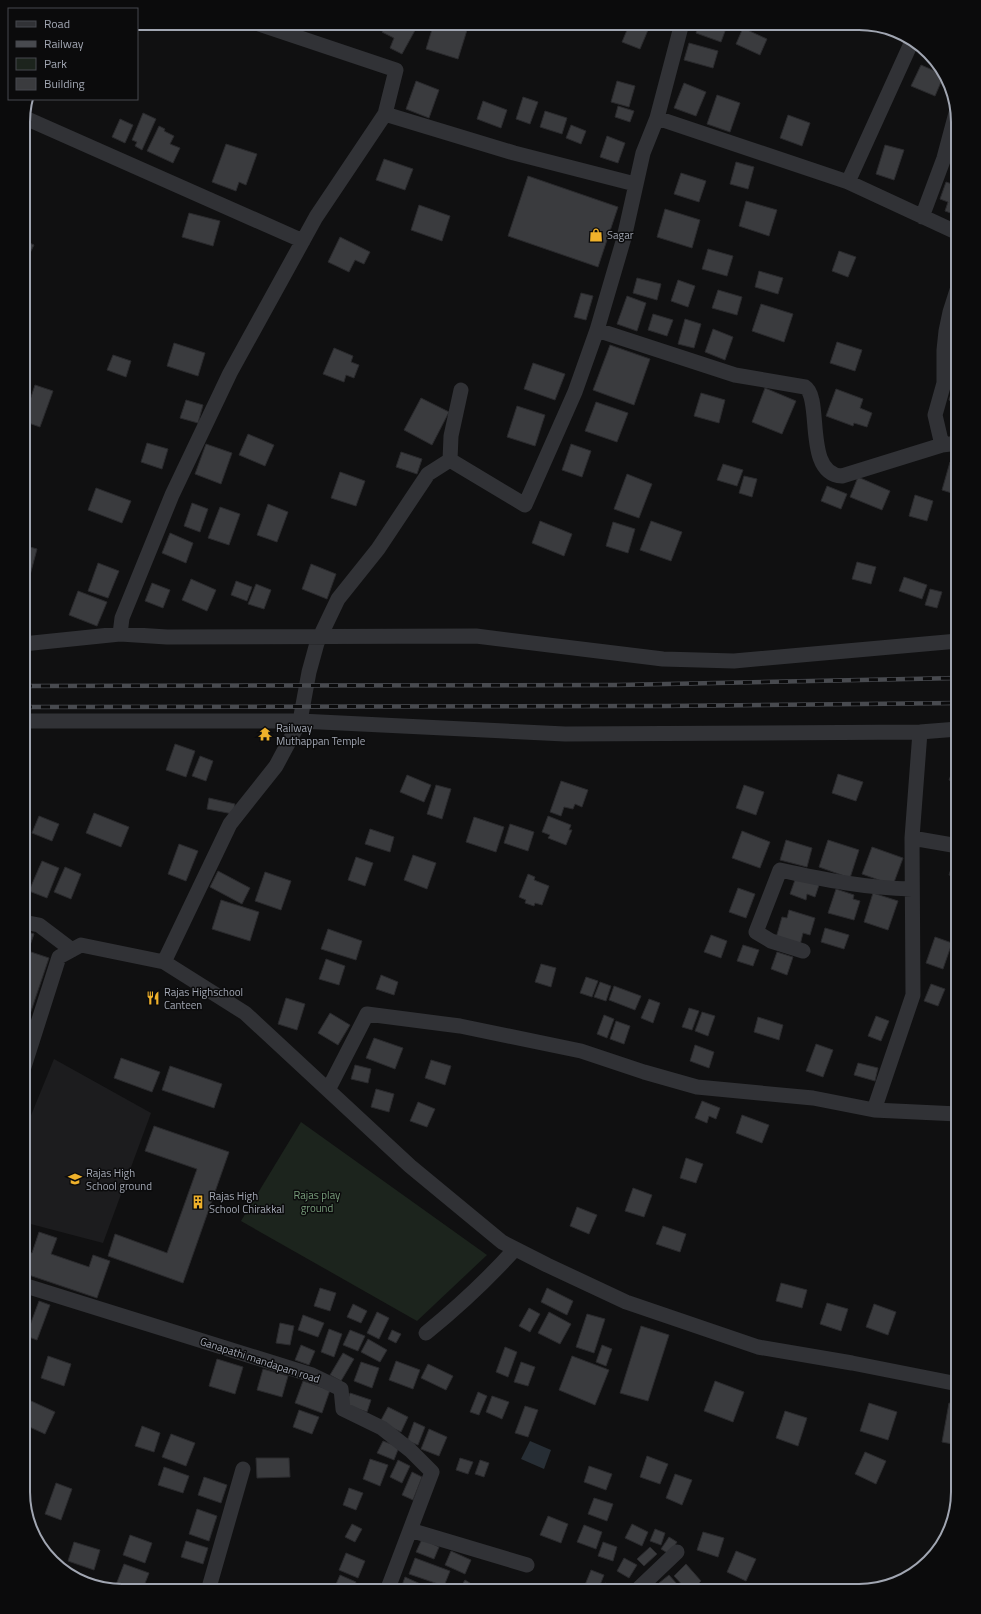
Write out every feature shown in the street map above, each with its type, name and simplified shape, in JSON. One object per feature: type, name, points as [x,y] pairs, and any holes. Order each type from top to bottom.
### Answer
[{"type":"street","points":[[120,634],[122,618],[172,495],[230,373],[316,217],[386,114],[396,70],[277,30]]},
{"type":"street","points":[[450,460],[525,505],[575,392],[597,330],[624,238],[643,153],[657,118],[680,30]]},
{"type":"street","points":[[848,182],[910,46]]},
{"type":"street","points":[[386,114],[514,153],[635,184]]},
{"type":"street","points":[[657,118],[848,182],[951,231]]},
{"type":"street","points":[[30,120],[303,241]]},
{"type":"street","points":[[922,217],[944,158],[951,132]]},
{"type":"street","points":[[942,445],[935,415],[944,383],[944,350],[946,331],[951,309]]},
{"type":"street","points":[[597,330],[735,375],[786,385],[802,386],[809,389],[814,409],[814,431],[820,456],[825,467],[837,476],[942,445],[951,444]]},
{"type":"street","points":[[450,460],[451,436],[461,390]]},
{"type":"street","points":[[164,962],[230,824],[276,766],[300,721],[309,672],[319,638],[338,599],[378,549],[428,474],[450,460]]},
{"type":"street","points":[[30,643],[120,634],[167,637],[319,638],[476,636],[663,659],[734,661],[951,642]]},
{"type":"street","points":[[30,721],[300,721],[565,734],[920,732],[951,730]]},
{"type":"street","points":[[874,1110],[913,995],[912,838],[920,732]]},
{"type":"street","points":[[912,838],[951,845]]},
{"type":"street","points":[[803,951],[771,941],[756,932],[780,870],[865,886],[912,889]]},
{"type":"street","points":[[30,923],[40,925],[72,950]]},
{"type":"street","points":[[30,1048],[59,957],[81,945],[164,962],[245,1013],[410,1166],[502,1242],[626,1302],[758,1348],[852,1363],[951,1383]]},
{"type":"street","points":[[328,1090],[368,1014],[460,1026],[574,1050],[697,1087],[812,1098],[874,1110],[951,1114]]},
{"type":"street","points":[[426,1333],[492,1275],[516,1249]]},
{"type":"street","name":"Ganapathi mandapam road","points":[[30,1288],[312,1375],[341,1389],[343,1409],[382,1428],[410,1450],[432,1472],[389,1584]]},
{"type":"street","points":[[210,1584],[243,1469]]},
{"type":"street","points":[[410,1530],[527,1565]]},
{"type":"street","points":[[643,1584],[677,1552]]},
{"type":"shaded area","name":"Rajas High School ground","points":[[54,1059],[151,1113],[103,1243],[30,1224],[30,1118]]},
{"type":"shaded area","points":[[530,1441],[551,1450],[544,1469],[521,1459]]},
{"type":"green space","name":"Rajas play ground","points":[[301,1122],[487,1255],[417,1321],[241,1221]]},
{"type":"building","points":[[383,30],[415,30],[402,54],[390,48],[394,38],[382,32]]},
{"type":"building","points":[[432,30],[467,30],[458,59],[426,49]]},
{"type":"building","points":[[627,30],[648,30],[640,49],[622,42]]},
{"type":"building","points":[[697,30],[725,30],[721,42],[696,33]]},
{"type":"building","points":[[742,30],[747,30],[767,39],[760,55],[736,44]]},
{"type":"building","points":[[689,43],[718,51],[713,68],[684,60]]},
{"type":"building","points":[[921,65],[935,71],[942,80],[935,96],[911,86]]},
{"type":"building","points":[[416,81],[439,90],[429,118],[406,109]]},
{"type":"building","points":[[617,81],[635,86],[629,107],[611,102]]},
{"type":"building","points":[[684,83],[706,92],[696,116],[674,108]]},
{"type":"building","points":[[717,95],[740,103],[730,132],[707,124]]},
{"type":"building","points":[[523,97],[538,102],[530,124],[516,119]]},
{"type":"building","points":[[483,101],[507,110],[501,128],[477,119]]},
{"type":"building","points":[[618,106],[634,111],[630,122],[615,117]]},
{"type":"building","points":[[545,111],[567,118],[562,134],[540,127]]},
{"type":"building","points":[[143,113],[156,119],[142,150],[135,146],[137,142],[132,140]]},
{"type":"building","points":[[788,115],[810,123],[802,146],[780,138]]},
{"type":"building","points":[[120,119],[133,125],[125,143],[112,137]]},
{"type":"building","points":[[571,125],[586,131],[581,144],[566,138]]},
{"type":"building","points":[[159,126],[165,129],[164,131],[174,136],[170,144],[180,148],[173,163],[147,151]]},
{"type":"building","points":[[607,136],[625,143],[618,163],[600,157]]},
{"type":"building","points":[[226,144],[257,154],[246,185],[239,182],[236,191],[212,182]]},
{"type":"building","points":[[885,145],[904,150],[894,180],[876,174]]},
{"type":"building","points":[[384,159],[413,169],[405,190],[376,180]]},
{"type":"building","points":[[736,162],[754,167],[748,189],[730,184]]},
{"type":"building","points":[[681,173],[706,181],[699,202],[674,194]]},
{"type":"building","points":[[528,176],[618,207],[598,267],[508,236]]},
{"type":"building","points":[[946,182],[951,184],[951,213],[945,211],[948,202],[940,199]]},
{"type":"building","points":[[746,201],[777,210],[769,236],[739,226]]},
{"type":"building","points":[[419,205],[450,216],[442,241],[411,230]]},
{"type":"building","points":[[665,209],[700,220],[692,248],[657,237]]},
{"type":"building","points":[[189,213],[220,221],[213,246],[182,237]]},
{"type":"building","points":[[340,237],[370,252],[364,264],[355,260],[349,272],[328,262]]},
{"type":"building","points":[[30,243],[34,245],[30,253]]},
{"type":"building","points":[[708,249],[733,256],[727,276],[702,269]]},
{"type":"building","points":[[839,251],[856,257],[848,277],[832,271]]},
{"type":"building","points":[[759,271],[783,278],[778,294],[755,287]]},
{"type":"building","points":[[637,278],[661,284],[657,300],[633,293]]},
{"type":"building","points":[[678,280],[695,286],[688,307],[671,301]]},
{"type":"building","points":[[718,290],[742,297],[737,315],[712,308]]},
{"type":"building","points":[[581,293],[593,296],[586,320],[574,317]]},
{"type":"building","points":[[627,296],[646,303],[637,331],[617,324]]},
{"type":"building","points":[[761,304],[793,314],[784,342],[752,331]]},
{"type":"building","points":[[653,314],[673,320],[667,336],[648,330]]},
{"type":"building","points":[[685,319],[701,324],[694,348],[678,344]]},
{"type":"building","points":[[713,329],[733,337],[725,360],[705,352]]},
{"type":"building","points":[[837,342],[862,350],[855,371],[830,363]]},
{"type":"building","points":[[174,343],[205,353],[198,376],[167,366]]},
{"type":"building","points":[[610,345],[650,359],[634,405],[593,390]]},
{"type":"building","points":[[334,348],[353,356],[351,362],[359,365],[354,378],[346,375],[344,382],[323,374]]},
{"type":"building","points":[[951,350],[951,360],[948,359]]},
{"type":"building","points":[[113,355],[131,361],[126,377],[107,370]]},
{"type":"building","points":[[533,363],[565,374],[555,400],[524,389]]},
{"type":"building","points":[[35,385],[53,391],[40,427],[30,423],[30,400]]},
{"type":"building","points":[[765,388],[796,401],[782,434],[752,422]]},
{"type":"building","points":[[836,389],[863,399],[860,408],[872,413],[867,427],[854,423],[853,426],[826,416]]},
{"type":"building","points":[[701,393],[725,400],[719,423],[694,416]]},
{"type":"building","points":[[421,398],[449,412],[432,445],[404,430]]},
{"type":"building","points":[[186,400],[203,405],[198,423],[180,418]]},
{"type":"building","points":[[596,402],[628,413],[617,442],[585,431]]},
{"type":"building","points":[[517,406],[545,415],[535,446],[507,437]]},
{"type":"building","points":[[248,434],[274,445],[265,466],[239,455]]},
{"type":"building","points":[[147,443],[168,449],[162,469],[141,462]]},
{"type":"building","points":[[206,444],[232,453],[221,484],[195,474]]},
{"type":"building","points":[[571,444],[591,451],[582,477],[562,470]]},
{"type":"building","points":[[401,452],[422,459],[417,474],[396,467]]},
{"type":"building","points":[[950,462],[951,462],[951,493],[942,490]]},
{"type":"building","points":[[723,464],[743,470],[737,486],[717,480]]},
{"type":"building","points":[[340,472],[365,481],[356,506],[331,498]]},
{"type":"building","points":[[627,474],[652,484],[639,518],[614,509]]},
{"type":"building","points":[[744,476],[757,479],[752,497],[739,493]]},
{"type":"building","points":[[858,477],[890,491],[882,510],[850,497]]},
{"type":"building","points":[[827,486],[847,494],[841,509],[821,501]]},
{"type":"building","points":[[96,488],[131,501],[122,523],[88,510]]},
{"type":"building","points":[[915,495],[933,501],[927,521],[909,516]]},
{"type":"building","points":[[192,503],[208,509],[200,532],[184,526]]},
{"type":"building","points":[[268,504],[288,512],[277,542],[257,535]]},
{"type":"building","points":[[220,507],[240,514],[229,545],[208,538]]},
{"type":"building","points":[[540,521],[572,534],[564,556],[532,543]]},
{"type":"building","points":[[651,521],[682,532],[671,561],[640,550]]},
{"type":"building","points":[[613,522],[635,529],[628,553],[606,546]]},
{"type":"building","points":[[170,533],[193,543],[186,563],[162,553]]},
{"type":"building","points":[[30,547],[37,549],[30,575]]},
{"type":"building","points":[[857,562],[876,567],[871,584],[852,579]]},
{"type":"building","points":[[98,563],[119,571],[108,598],[88,591]]},
{"type":"building","points":[[311,564],[336,574],[327,599],[302,589]]},
{"type":"building","points":[[904,577],[927,585],[922,599],[899,591]]},
{"type":"building","points":[[191,579],[216,590],[207,611],[182,600]]},
{"type":"building","points":[[236,581],[252,587],[247,601],[231,595]]},
{"type":"building","points":[[152,583],[170,590],[163,608],[145,601]]},
{"type":"building","points":[[256,584],[271,590],[264,609],[248,604]]},
{"type":"building","points":[[930,589],[942,592],[937,608],[925,605]]},
{"type":"building","points":[[78,591],[107,602],[97,626],[69,615]]},
{"type":"building","points":[[175,744],[195,751],[186,777],[166,770]]},
{"type":"building","points":[[200,756],[213,761],[206,781],[192,776]]},
{"type":"building","points":[[838,774],[863,782],[856,801],[832,793]]},
{"type":"building","points":[[407,775],[431,785],[424,802],[400,792]]},
{"type":"building","points":[[561,781],[588,790],[582,807],[575,804],[573,809],[564,807],[561,816],[550,812]]},
{"type":"building","points":[[436,785],[451,789],[442,819],[427,814]]},
{"type":"building","points":[[744,785],[764,792],[756,815],[736,808]]},
{"type":"building","points":[[209,798],[235,804],[233,814],[207,809]]},
{"type":"building","points":[[94,813],[129,827],[121,847],[86,833]]},
{"type":"building","points":[[39,816],[59,824],[52,841],[32,833]]},
{"type":"building","points":[[548,816],[571,825],[569,830],[572,830],[566,845],[548,838],[550,835],[542,832]]},
{"type":"building","points":[[474,817],[504,827],[496,852],[466,842]]},
{"type":"building","points":[[510,824],[534,832],[528,851],[504,843]]},
{"type":"building","points":[[370,829],[394,837],[390,852],[365,844]]},
{"type":"building","points":[[742,831],[770,842],[760,868],[732,858]]},
{"type":"building","points":[[786,840],[812,848],[807,867],[780,860]]},
{"type":"building","points":[[828,840],[859,850],[850,878],[819,867]]},
{"type":"building","points":[[179,844],[198,851],[186,881],[168,874]]},
{"type":"building","points":[[872,847],[903,858],[893,885],[862,874]]},
{"type":"building","points":[[413,855],[436,863],[427,889],[404,880]]},
{"type":"building","points":[[356,857],[373,863],[365,886],[348,880]]},
{"type":"building","points":[[42,861],[59,868],[47,898],[30,891]]},
{"type":"building","points":[[65,867],[81,874],[71,899],[54,892]]},
{"type":"building","points":[[218,871],[250,888],[242,904],[210,887]]},
{"type":"building","points":[[265,872],[291,881],[281,910],[255,901]]},
{"type":"building","points":[[528,874],[535,877],[534,880],[549,886],[542,905],[535,903],[534,906],[525,903],[526,900],[519,897]]},
{"type":"building","points":[[796,877],[819,885],[815,897],[807,894],[806,900],[790,894]]},
{"type":"building","points":[[738,888],[755,894],[746,918],[729,912]]},
{"type":"building","points":[[836,889],[854,895],[853,899],[860,901],[854,920],[828,913]]},
{"type":"building","points":[[873,893],[898,901],[888,930],[864,922]]},
{"type":"building","points":[[221,900],[259,912],[250,941],[212,929]]},
{"type":"building","points":[[789,910],[815,918],[810,935],[803,933],[800,945],[776,938],[782,917],[787,918]]},
{"type":"building","points":[[825,928],[849,935],[844,949],[821,942]]},
{"type":"building","points":[[328,929],[362,941],[356,960],[321,949]]},
{"type":"building","points":[[30,933],[34,934],[30,945]]},
{"type":"building","points":[[711,935],[727,941],[721,958],[704,952]]},
{"type":"building","points":[[935,937],[951,943],[943,969],[926,963]]},
{"type":"building","points":[[743,945],[759,950],[753,966],[737,961]]},
{"type":"building","points":[[30,952],[49,958],[30,1014]]},
{"type":"building","points":[[777,952],[793,957],[787,975],[771,969]]},
{"type":"building","points":[[326,959],[345,966],[339,985],[319,979]]},
{"type":"building","points":[[541,964],[556,968],[551,987],[535,982]]},
{"type":"building","points":[[381,975],[398,982],[394,995],[376,989]]},
{"type":"building","points":[[586,977],[598,981],[592,997],[580,993]]},
{"type":"building","points":[[600,982],[611,986],[606,1001],[594,997]]},
{"type":"building","points":[[931,984],[945,989],[938,1006],[924,1001]]},
{"type":"building","points":[[614,986],[641,996],[635,1010],[609,1000]]},
{"type":"building","points":[[286,998],[305,1004],[297,1030],[278,1024]]},
{"type":"building","points":[[649,999],[660,1003],[653,1023],[641,1018]]},
{"type":"building","points":[[689,1008],[699,1011],[692,1030],[682,1027]]},
{"type":"building","points":[[702,1012],[715,1016],[708,1036],[695,1031]]},
{"type":"building","points":[[330,1013],[350,1025],[338,1045],[318,1033]]},
{"type":"building","points":[[604,1015],[614,1019],[607,1038],[597,1034]]},
{"type":"building","points":[[876,1016],[889,1021],[881,1041],[868,1036]]},
{"type":"building","points":[[758,1017],[783,1025],[779,1040],[754,1032]]},
{"type":"building","points":[[616,1021],[630,1026],[624,1044],[610,1039]]},
{"type":"building","points":[[374,1038],[403,1048],[395,1069],[366,1058]]},
{"type":"building","points":[[816,1044],[833,1050],[823,1077],[806,1071]]},
{"type":"building","points":[[695,1045],[714,1052],[709,1068],[690,1061]]},
{"type":"building","points":[[121,1058],[160,1072],[152,1092],[114,1078]]},
{"type":"building","points":[[431,1060],[451,1066],[445,1085],[425,1078]]},
{"type":"building","points":[[858,1063],[878,1068],[875,1081],[854,1075]]},
{"type":"building","points":[[355,1065],[371,1069],[368,1083],[351,1079]]},
{"type":"building","points":[[170,1066],[222,1084],[214,1108],[162,1090]]},
{"type":"building","points":[[376,1089],[394,1094],[389,1112],[371,1107]]},
{"type":"building","points":[[702,1101],[720,1108],[716,1119],[709,1116],[707,1123],[695,1118]]},
{"type":"building","points":[[418,1102],[435,1109],[427,1127],[410,1121]]},
{"type":"building","points":[[742,1115],[769,1125],[762,1143],[736,1133]]},
{"type":"building","name":"Rajas High School Chirakkal","points":[[154,1126],[229,1152],[183,1283],[108,1256],[115,1234],[167,1253],[197,1169],[145,1151]]},
{"type":"building","points":[[686,1158],[703,1164],[696,1183],[680,1178]]},
{"type":"building","points":[[633,1188],[652,1195],[644,1217],[625,1211]]},
{"type":"building","points":[[577,1207],[597,1215],[589,1234],[570,1226]]},
{"type":"building","points":[[663,1226],[686,1234],[680,1252],[656,1244]]},
{"type":"building","points":[[39,1232],[57,1238],[51,1254],[89,1267],[93,1255],[110,1261],[97,1298],[30,1275],[30,1252],[32,1253]]},
{"type":"building","points":[[781,1283],[807,1290],[802,1308],[776,1301]]},
{"type":"building","points":[[320,1288],[336,1293],[330,1311],[314,1306]]},
{"type":"building","points":[[547,1288],[573,1301],[567,1315],[541,1302]]},
{"type":"building","points":[[39,1301],[50,1305],[37,1340],[30,1337],[30,1325]]},
{"type":"building","points":[[827,1303],[848,1309],[841,1331],[820,1324]]},
{"type":"building","points":[[353,1304],[367,1311],[361,1323],[347,1317]]},
{"type":"building","points":[[874,1304],[896,1312],[888,1335],[866,1327]]},
{"type":"building","points":[[529,1308],[540,1314],[530,1332],[519,1326]]},
{"type":"building","points":[[377,1312],[389,1318],[379,1339],[367,1333]]},
{"type":"building","points":[[549,1312],[571,1324],[560,1344],[538,1333]]},
{"type":"building","points":[[587,1314],[605,1319],[594,1353],[576,1347]]},
{"type":"building","points":[[303,1315],[324,1323],[318,1337],[298,1330]]},
{"type":"building","points":[[280,1323],[294,1326],[290,1345],[276,1343]]},
{"type":"building","points":[[641,1326],[669,1335],[648,1401],[620,1393]]},
{"type":"building","points":[[329,1329],[342,1334],[334,1357],[321,1352]]},
{"type":"building","points":[[350,1330],[365,1336],[358,1351],[343,1345]]},
{"type":"building","points":[[392,1330],[401,1334],[396,1343],[388,1339]]},
{"type":"building","points":[[368,1339],[387,1350],[380,1362],[361,1352]]},
{"type":"building","points":[[301,1345],[315,1351],[309,1365],[295,1360]]},
{"type":"building","points":[[602,1345],[612,1349],[606,1366],[596,1362]]},
{"type":"building","points":[[505,1347],[517,1352],[508,1377],[496,1372]]},
{"type":"building","points":[[343,1353],[354,1359],[341,1381],[330,1375]]},
{"type":"building","points":[[48,1356],[71,1364],[64,1386],[41,1378]]},
{"type":"building","points":[[572,1356],[609,1370],[595,1405],[559,1390]]},
{"type":"building","points":[[217,1359],[243,1367],[235,1394],[209,1386]]},
{"type":"building","points":[[396,1361],[420,1370],[413,1389],[389,1380]]},
{"type":"building","points":[[361,1362],[379,1368],[372,1388],[354,1381]]},
{"type":"building","points":[[521,1362],[535,1367],[528,1386],[514,1382]]},
{"type":"building","points":[[428,1364],[453,1376],[446,1390],[421,1378]]},
{"type":"building","points":[[263,1369],[288,1376],[282,1397],[257,1390]]},
{"type":"building","points":[[303,1381],[330,1390],[322,1413],[295,1403]]},
{"type":"building","points":[[715,1381],[744,1392],[733,1422],[704,1411]]},
{"type":"building","points":[[478,1392],[487,1396],[479,1415],[470,1412]]},
{"type":"building","points":[[350,1393],[371,1400],[367,1412],[346,1405]]},
{"type":"building","points":[[492,1396],[509,1402],[502,1419],[486,1412]]},
{"type":"building","points":[[30,1400],[55,1412],[45,1434],[30,1427]]},
{"type":"building","points":[[869,1403],[897,1412],[888,1440],[860,1431]]},
{"type":"building","points":[[949,1403],[951,1403],[951,1444],[942,1442]]},
{"type":"building","points":[[525,1406],[538,1410],[528,1437],[515,1433]]},
{"type":"building","points":[[388,1407],[408,1417],[401,1432],[380,1422]]},
{"type":"building","points":[[299,1410],[319,1417],[312,1434],[293,1427]]},
{"type":"building","points":[[785,1411],[807,1418],[798,1446],[776,1438]]},
{"type":"building","points":[[414,1422],[425,1427],[418,1445],[407,1441]]},
{"type":"building","points":[[142,1426],[160,1433],[154,1452],[135,1446]]},
{"type":"building","points":[[429,1429],[447,1437],[439,1456],[421,1449]]},
{"type":"building","points":[[171,1434],[195,1443],[186,1466],[162,1457]]},
{"type":"building","points":[[383,1441],[399,1447],[394,1460],[377,1453]]},
{"type":"building","points":[[865,1452],[886,1461],[876,1484],[855,1474]]},
{"type":"building","points":[[647,1456],[668,1464],[660,1484],[640,1477]]},
{"type":"building","points":[[256,1458],[289,1458],[290,1477],[257,1478]]},
{"type":"building","points":[[460,1458],[473,1462],[468,1474],[456,1470]]},
{"type":"building","points":[[370,1459],[388,1465],[380,1486],[363,1479]]},
{"type":"building","points":[[398,1460],[410,1466],[402,1483],[390,1477]]},
{"type":"building","points":[[480,1460],[489,1463],[484,1477],[475,1474]]},
{"type":"building","points":[[589,1466],[612,1474],[606,1490],[584,1482]]},
{"type":"building","points":[[164,1467],[189,1476],[183,1493],[158,1485]]},
{"type":"building","points":[[412,1472],[422,1477],[413,1500],[402,1495]]},
{"type":"building","points":[[675,1474],[692,1480],[682,1505],[666,1498]]},
{"type":"building","points":[[204,1477],[227,1485],[221,1503],[198,1495]]},
{"type":"building","points":[[56,1483],[72,1489],[61,1520],[45,1514]]},
{"type":"building","points":[[349,1488],[363,1493],[356,1510],[343,1505]]},
{"type":"building","points":[[594,1498],[613,1504],[607,1521],[588,1514]]},
{"type":"building","points":[[197,1509],[217,1516],[209,1541],[189,1534]]},
{"type":"building","points":[[548,1516],[568,1524],[561,1543],[540,1535]]},
{"type":"building","points":[[352,1524],[362,1529],[355,1542],[345,1537]]},
{"type":"building","points":[[632,1524],[648,1532],[642,1546],[625,1538]]},
{"type":"building","points":[[584,1525],[602,1532],[596,1549],[577,1542]]},
{"type":"building","points":[[655,1529],[665,1533],[661,1545],[650,1541]]},
{"type":"building","points":[[703,1532],[724,1538],[718,1557],[697,1550]]},
{"type":"building","points":[[130,1535],[152,1543],[145,1563],[123,1555]]},
{"type":"building","points":[[669,1537],[677,1542],[669,1554],[661,1549]]},
{"type":"building","points":[[422,1539],[439,1547],[434,1559],[416,1552]]},
{"type":"building","points":[[186,1541],[208,1548],[203,1564],[181,1557]]},
{"type":"building","points":[[74,1542],[100,1550],[94,1570],[68,1561]]},
{"type":"building","points":[[603,1542],[617,1547],[613,1561],[598,1556]]},
{"type":"building","points":[[650,1547],[657,1554],[644,1566],[637,1559]]},
{"type":"building","points":[[451,1551],[471,1560],[465,1574],[445,1565]]},
{"type":"building","points":[[736,1551],[756,1559],[746,1581],[727,1572]]},
{"type":"building","points":[[346,1553],[365,1561],[358,1578],[339,1570]]},
{"type":"building","points":[[415,1558],[450,1571],[445,1584],[438,1584],[409,1574]]},
{"type":"building","points":[[624,1558],[637,1565],[629,1578],[617,1571]]},
{"type":"building","points":[[124,1564],[149,1573],[145,1584],[116,1584]]},
{"type":"building","points":[[686,1564],[701,1581],[698,1584],[681,1584],[674,1576]]},
{"type":"building","points":[[591,1570],[604,1575],[600,1584],[585,1584]]},
{"type":"building","points":[[340,1575],[356,1582],[355,1584],[336,1584]]},
{"type":"building","points":[[669,1575],[677,1584],[660,1584],[659,1583]]},
{"type":"building","points":[[405,1577],[420,1584],[402,1584]]},
{"type":"building","points":[[465,1580],[471,1584],[462,1584]]},
{"type":"railway","points":[[30,686],[618,685],[951,678]]},
{"type":"railway","points":[[30,707],[665,706],[951,703]]},
{"type":"place","name":"Sagar","points":[[596,235]]},
{"type":"place","name":"Railway Muthappan Temple","points":[[265,734]]},
{"type":"place","name":"Rajas Highschool Canteen","points":[[153,998]]},
{"type":"place","name":"Rajas High School ground","points":[[75,1179]]},
{"type":"place","name":"Rajas High School Chirakkal","points":[[198,1202]]}]
